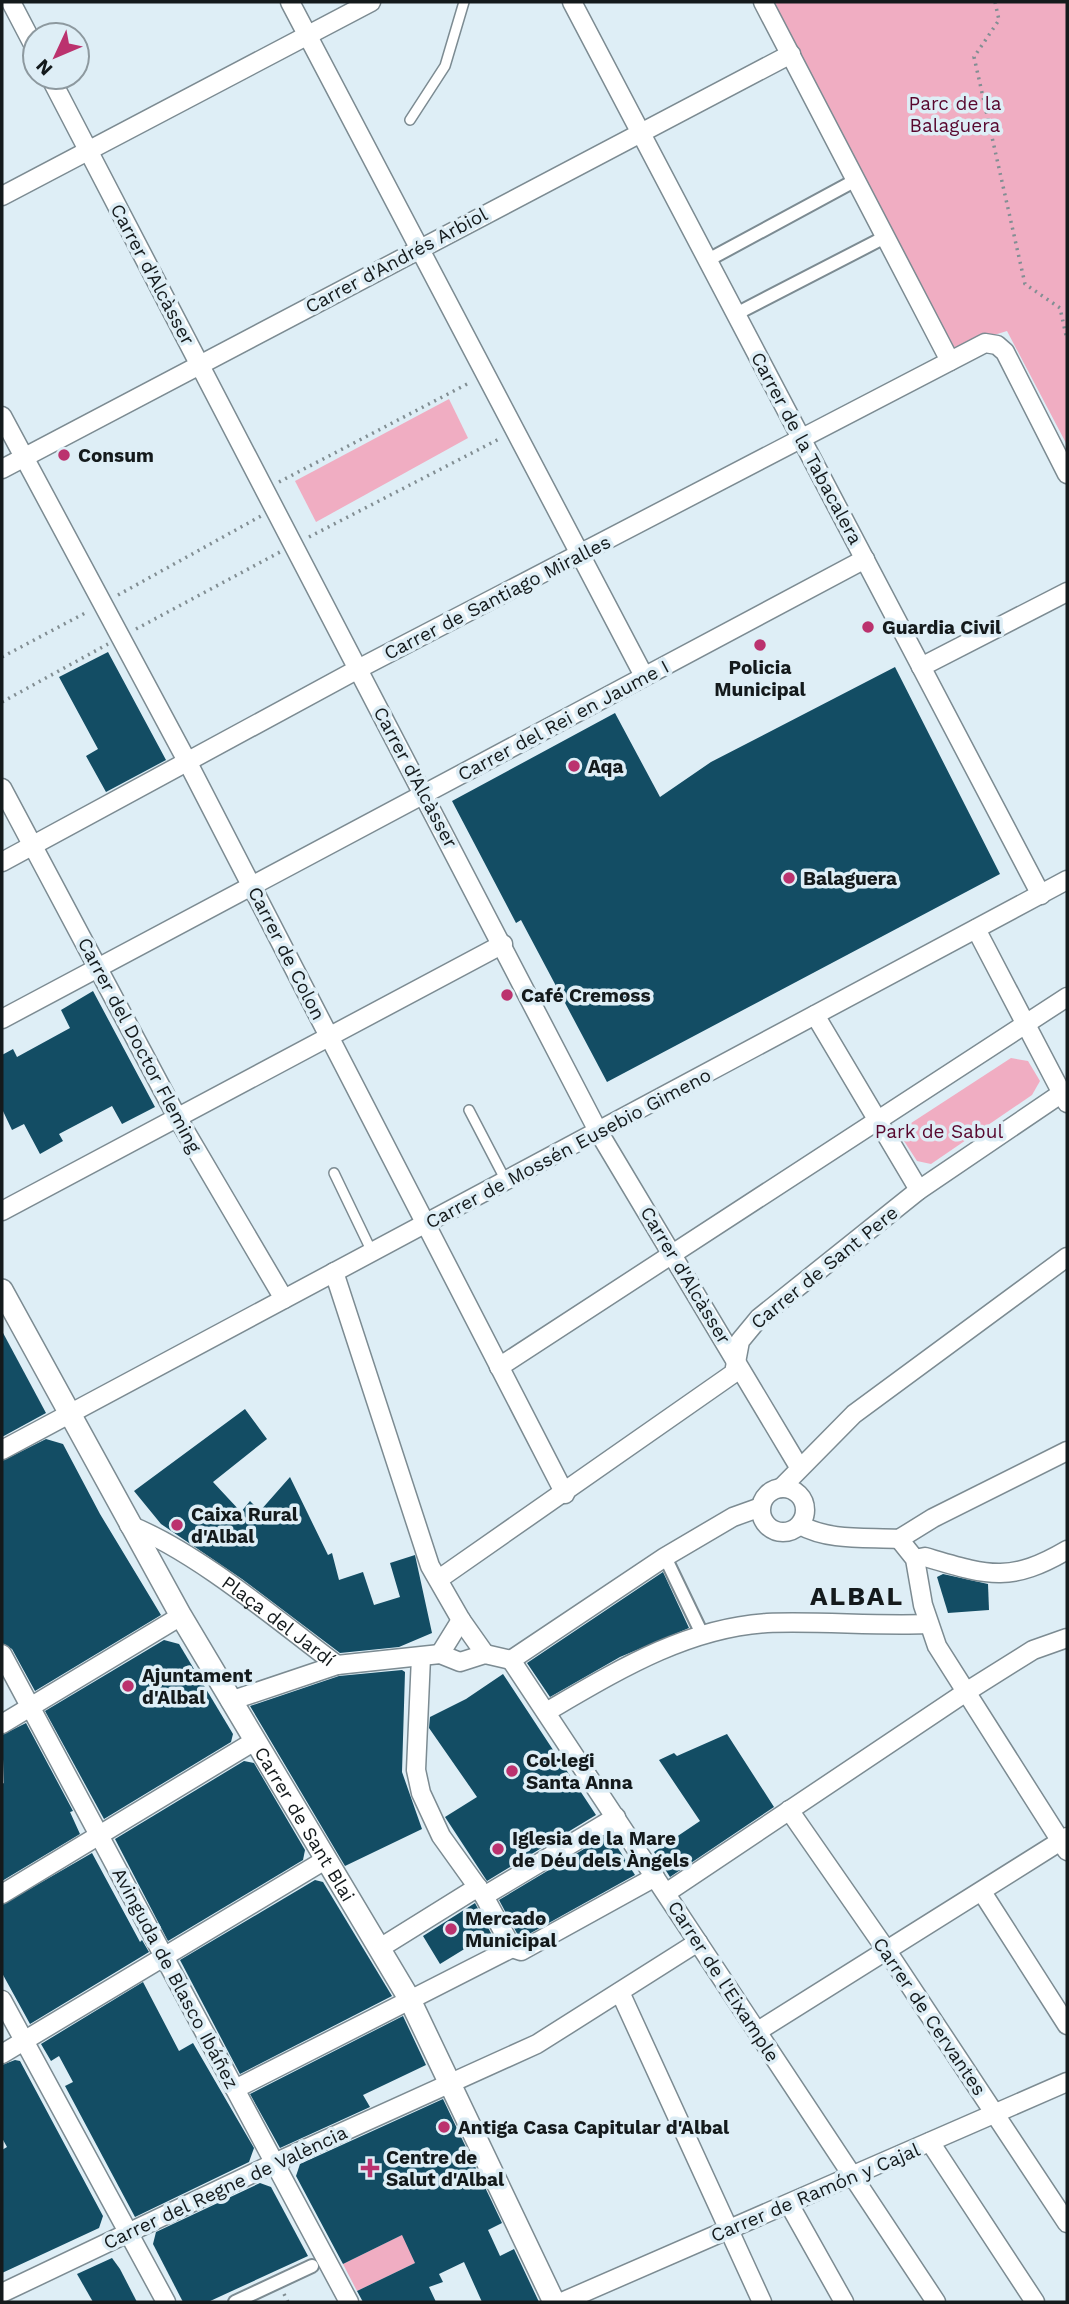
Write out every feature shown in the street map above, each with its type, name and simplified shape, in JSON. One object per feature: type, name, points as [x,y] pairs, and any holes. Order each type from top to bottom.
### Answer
[{"type":"street","points":[[11,2],[21,21]]},
{"type":"street","points":[[290,2],[644,676]]},
{"type":"street","points":[[2,196],[371,2]]},
{"type":"street","name":"Carrer de la Tabacalera","points":[[572,2],[1041,895]]},
{"type":"street","points":[[763,2],[950,361]]},
{"type":"street","name":"Carrer d'Andrés Arbiol","points":[[2,469],[419,247],[790,54]]},
{"type":"street","name":"Carrer d'Alcàsser","points":[[57,91],[598,1131],[737,1359],[799,1467]]},
{"type":"street","points":[[708,260],[856,180]]},
{"type":"street","points":[[736,314],[885,237]]},
{"type":"street","name":"Carrer de Santiago Miralles","points":[[2,862],[359,668],[985,343],[997,345],[1005,352],[1067,474]]},
{"type":"street","name":"Carrer de Colon","points":[[2,416],[187,761],[565,1494]]},
{"type":"street","name":"Carrer del Rei en Jaume I","points":[[2,1019],[865,559]]},
{"type":"street","points":[[921,667],[1067,592]]},
{"type":"street","name":"Carrer del Doctor Fleming","points":[[2,788],[177,1117],[284,1300]]},
{"type":"street","name":"Carrer de Mossén Eusebio Gimeno","points":[[2,1450],[1067,880]]},
{"type":"street","points":[[976,929],[1065,1098]]},
{"type":"street","points":[[2,1211],[503,944]]},
{"type":"street","points":[[499,1367],[879,1122],[1067,997]]},
{"type":"street","points":[[815,1015],[919,1190]]},
{"type":"street","name":"Carrer de Sant Pere","points":[[439,1579],[565,1494],[734,1373],[740,1341],[759,1318],[919,1190],[1065,1098]]},
{"type":"street","points":[[781,1488],[795,1492],[804,1504],[800,1525],[788,1532],[773,1531],[763,1521],[761,1507],[768,1494],[781,1488],[854,1414],[1067,1257]]},
{"type":"street","points":[[334,1272],[430,1566],[461,1620],[485,1654]]},
{"type":"street","points":[[2,1290],[129,1525],[230,1701]]},
{"type":"street","points":[[800,1525],[814,1533],[832,1536],[899,1539],[933,1518],[1067,1451]]},
{"type":"street","points":[[337,1665],[440,1654],[460,1662],[485,1654],[512,1660],[665,1557],[733,1517],[761,1507]]},
{"type":"street","name":"Plaça del Jardí","points":[[129,1525],[152,1534],[236,1590],[337,1665]]},
{"type":"street","points":[[758,2031],[1065,1843],[937,1646],[927,1624],[915,1559],[899,1539]]},
{"type":"street","points":[[915,1559],[925,1557],[1008,1575],[1030,1570],[1067,1550]]},
{"type":"street","points":[[665,1557],[703,1636]]},
{"type":"street","points":[[2,1724],[181,1616]]},
{"type":"street","points":[[440,1654],[461,1620]]},
{"type":"street","points":[[546,1712],[630,1663],[685,1640],[765,1623],[927,1624]]},
{"type":"street","points":[[666,1893],[966,1692],[1033,1650],[1067,1638]]},
{"type":"street","name":"Avinguda de Blasco Ibáñez","points":[[2,1654],[349,2302]]},
{"type":"street","points":[[421,1657],[416,1770],[421,1793],[441,1836],[481,1892],[512,1948]]},
{"type":"street","name":"Carrer de l'Eixample","points":[[512,1660],[936,2302]]},
{"type":"street","name":"Plaça del Jardí","points":[[230,1701],[337,1665]]},
{"type":"street","name":"Carrer de Sant Blai","points":[[230,1701],[410,2000],[554,2302]]},
{"type":"street","points":[[2,1894],[253,1742]]},
{"type":"street","name":"Carrer de Cervantes","points":[[789,1811],[887,1951],[1067,2223]]},
{"type":"street","points":[[380,1948],[616,1817]]},
{"type":"street","points":[[2,2054],[325,1860]]},
{"type":"street","points":[[235,2089],[512,1948],[522,1951],[655,1877]]},
{"type":"street","points":[[982,1892],[1067,2025]]},
{"type":"street","name":"Carrer del Regne de València","points":[[2,2293],[275,2162],[537,2044],[698,1942]]},
{"type":"street","points":[[620,1992],[762,2302]]},
{"type":"street","points":[[2,2000],[166,2302]]},
{"type":"street","name":"Carrer de Ramón y Cajal","points":[[562,2302],[1067,2082]]},
{"type":"street","points":[[930,2142],[1035,2302]]},
{"type":"street","points":[[789,2204],[844,2302]]},
{"type":"street","points":[[235,2302],[312,2266]]},
{"type":"lane","points":[[410,120],[445,66],[464,2]]},
{"type":"lane","points":[[469,1110],[506,1181]]},
{"type":"lane","points":[[334,1173],[372,1252]]},
{"type":"path","points":[[995,2],[999,20],[974,57],[1025,284],[1060,309],[1067,340]]},
{"type":"path","points":[[264,489],[486,374]]},
{"type":"path","points":[[2,702],[293,545],[515,430]]},
{"type":"path","points":[[2,657],[274,508]]},
{"type":"path","points":[[284,2294],[288,2302]]},
{"type":"green space","name":"Parc de la Balaguera","points":[[771,2],[1067,2],[1067,445],[1007,331],[952,348]]},
{"type":"green space","points":[[449,399],[468,438],[316,522],[295,481]]},
{"type":"green space","name":"Park de Sabul","points":[[1011,1058],[1028,1061],[1040,1081],[1032,1095],[931,1164],[917,1161],[904,1141],[905,1127]]},
{"type":"green space","points":[[426,2223],[415,2263],[357,2291],[343,2264]]},
{"type":"building","points":[[108,652],[166,760],[106,792],[86,756],[98,749],[59,677]]},
{"type":"building","name":"Balaguera","points":[[895,667],[1000,874],[607,1082],[521,920],[516,923],[452,801],[615,713],[660,797],[711,762]]},
{"type":"building","points":[[93,991],[155,1107],[122,1124],[112,1106],[59,1134],[63,1141],[40,1154],[24,1124],[12,1130],[2,1109],[2,1055],[13,1049],[17,1057],[70,1028],[61,1010]]},
{"type":"building","points":[[2,1331],[46,1413],[2,1437]]},
{"type":"building","points":[[245,1409],[267,1439],[213,1482],[241,1512],[250,1501],[260,1511],[290,1477],[328,1555],[332,1553],[339,1580],[363,1572],[374,1605],[400,1597],[390,1563],[415,1555],[432,1633],[399,1647],[340,1653],[242,1579],[161,1524],[134,1491]]},
{"type":"building","points":[[46,1439],[63,1444],[100,1514],[161,1615],[35,1691],[12,1649],[2,1643],[2,1461]]},
{"type":"building","points":[[663,1572],[689,1628],[620,1657],[550,1697],[527,1663]]},
{"type":"building","points":[[943,1574],[988,1584],[989,1610],[948,1613],[937,1577]]},
{"type":"building","points":[[164,1640],[179,1644],[233,1734],[231,1742],[104,1819],[45,1711]]},
{"type":"building","points":[[402,1670],[405,1672],[402,1772],[422,1829],[345,1866],[250,1706],[339,1676]]},
{"type":"building","name":"Col·legi Santa Anna","points":[[503,1674],[596,1815],[487,1881],[445,1817],[477,1797],[429,1728],[430,1717],[466,1699]]},
{"type":"building","points":[[26,1723],[73,1811],[70,1812],[80,1834],[2,1881],[2,1735]]},
{"type":"building","points":[[727,1734],[774,1807],[670,1877],[654,1852],[700,1821],[659,1760],[674,1753],[677,1756]]},
{"type":"building","points":[[244,1761],[254,1763],[305,1850],[303,1860],[168,1941],[115,1839]]},
{"type":"building","points":[[609,1834],[635,1875],[520,1939],[499,1900]]},
{"type":"building","points":[[92,1853],[140,1942],[142,1940],[149,1952],[30,2024],[2,1973],[2,1905]]},
{"type":"building","points":[[315,1880],[323,1882],[392,1996],[240,2074],[180,1960]]},
{"type":"building","points":[[475,1903],[492,1935],[485,1940],[484,1937],[440,1964],[423,1936]]},
{"type":"building","points":[[143,1982],[179,2051],[193,2043],[254,2148],[249,2162],[135,2217],[65,2086],[73,2082],[59,2056],[51,2061],[41,2044]]},
{"type":"building","points":[[403,2016],[426,2065],[363,2095],[370,2107],[280,2148],[250,2094]]},
{"type":"building","points":[[20,2061],[103,2216],[99,2228],[2,2273],[2,2150],[7,2147],[2,2138],[2,2065]]},
{"type":"building","points":[[443,2099],[502,2223],[488,2230],[500,2256],[514,2249],[539,2302],[482,2302],[464,2262],[439,2274],[443,2282],[429,2287],[436,2302],[363,2302],[357,2291],[415,2263],[402,2235],[343,2264],[296,2176],[300,2164]]},
{"type":"building","points":[[260,2183],[271,2187],[308,2256],[208,2302],[183,2302],[153,2244],[156,2232]]},
{"type":"building","points":[[112,2258],[137,2302],[93,2302],[77,2274]]},
{"type":"place","name":"Consum","points":[[64,455]]},
{"type":"place","name":"Guardia Civil","points":[[868,627]]},
{"type":"place","name":"Policia Municipal","points":[[760,645]]},
{"type":"place","name":"Aqa","points":[[574,766]]},
{"type":"place","name":"Balaguera","points":[[789,878]]},
{"type":"place","name":"Café Cremoss","points":[[507,995]]},
{"type":"place","name":"Caixa Rural d'Albal","points":[[177,1525]]},
{"type":"place","name":"Ajuntament d'Albal","points":[[128,1686]]},
{"type":"place","name":"Col·legi Santa Anna","points":[[512,1771]]},
{"type":"place","name":"Iglesia de la Mare de Déu dels Àngels","points":[[498,1849]]},
{"type":"place","name":"Mercado Municipal","points":[[451,1929]]},
{"type":"place","name":"Antiga Casa Capitular d'Albal","points":[[444,2127]]},
{"type":"place","name":"Centre de Salut d'Albal","points":[[370,2168]]},
{"type":"district","name":"ALBAL","points":[[857,1596]]}]
